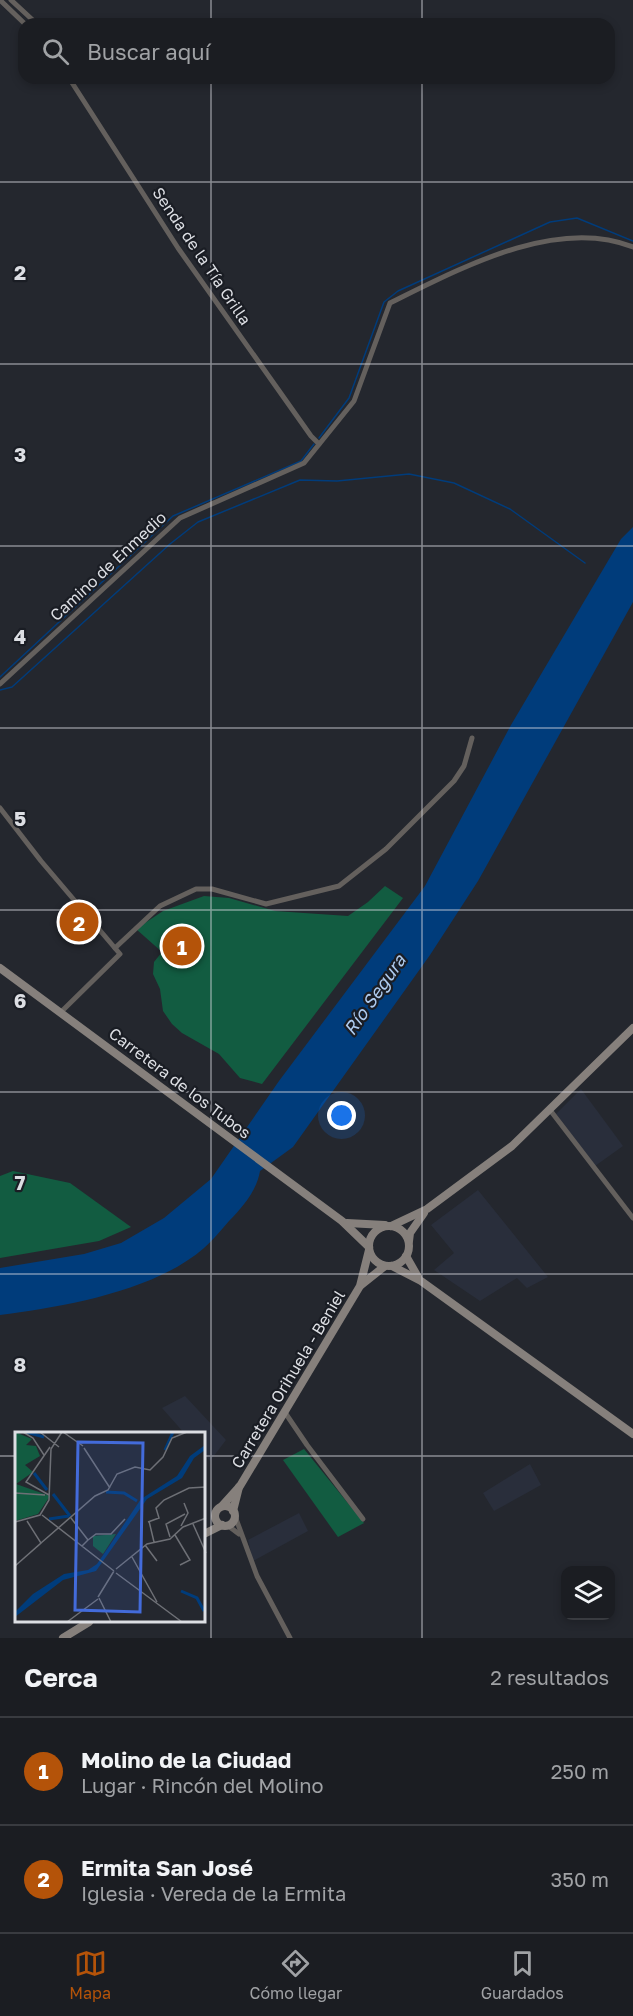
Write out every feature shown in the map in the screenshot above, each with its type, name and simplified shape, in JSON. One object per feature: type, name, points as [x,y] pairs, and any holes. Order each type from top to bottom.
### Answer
[{"type":"main road","name":"Carretera de los Tubos","points":[[0,968],[342,1221],[369,1249]]},
{"type":"main road","points":[[633,1028],[512,1146],[427,1209],[373,1234],[369,1249],[375,1260],[421,1281],[633,1434]]},
{"type":"main road","points":[[421,1281],[410,1267],[406,1256],[410,1233],[427,1209]]},
{"type":"main road","points":[[342,1221],[352,1225],[370,1223],[390,1226],[403,1231],[409,1243]]},
{"type":"main road","name":"Carretera Orihuela - Beniel","points":[[215,1516],[240,1486],[360,1286],[369,1249]]},
{"type":"main road","points":[[388,1266],[406,1256]]},
{"type":"main road","name":"Carretera Orihuela - Beniel","points":[[360,1286],[388,1266]]},
{"type":"main road","name":"Carretera Orihuela - Beniel","points":[[234,1514],[240,1486]]},
{"type":"main road","points":[[206,1530],[225,1525],[234,1514],[228,1506],[222,1506]]},
{"type":"main road","points":[[206,1528],[215,1516],[225,1525]]},
{"type":"main road","points":[[63,1638],[87,1623]]},
{"type":"street","points":[[0,0],[20,18]]},
{"type":"street","points":[[11,0],[30,18]]},
{"type":"street","name":"Senda de la Tía Grilla","points":[[73,84],[178,248],[311,436],[319,444]]},
{"type":"street","name":"Camino de Enmedio","points":[[0,684],[180,518],[297,468],[354,401],[390,303],[462,268],[562,238],[588,236],[617,240],[633,247]]},
{"type":"street","points":[[115,948],[160,906],[196,889],[212,889],[266,904],[339,886],[386,849],[454,782],[464,766],[472,738]]},
{"type":"street","points":[[0,808],[41,861],[120,954],[61,1012]]},
{"type":"street","points":[[550,1110],[633,1218]]},
{"type":"street","points":[[284,1411],[363,1519]]},
{"type":"street","points":[[234,1514],[257,1576],[290,1638]]},
{"type":"street","points":[[225,1525],[240,1535]]},
{"type":"shaded area","points":[[581,1089],[623,1146],[595,1166],[556,1114]]},
{"type":"shaded area","points":[[478,1190],[548,1277],[527,1288],[517,1278],[480,1301],[434,1270],[454,1253],[431,1225]]},
{"type":"shaded area","points":[[185,1396],[226,1440],[210,1461],[206,1456],[206,1432],[183,1432],[162,1408]]},
{"type":"shaded area","points":[[530,1464],[541,1485],[494,1511],[483,1493]]},
{"type":"shaded area","points":[[299,1513],[308,1531],[253,1561],[248,1540]]},
{"type":"green space","points":[[385,886],[403,898],[262,1084],[240,1078],[219,1054],[182,1033],[163,1011],[160,989],[153,974],[154,962],[162,952],[136,929],[163,911],[204,896],[229,898],[275,911],[348,916]]},
{"type":"green space","points":[[13,1171],[70,1183],[131,1227],[99,1241],[0,1258],[0,1176]]},
{"type":"green space","points":[[304,1449],[364,1523],[338,1537],[283,1460]]},
{"type":"water","name":"Río Segura","points":[[633,527],[633,602],[478,881],[430,955],[293,1147],[260,1171],[249,1198],[207,1245],[184,1263],[135,1286],[107,1295],[0,1315],[0,1268],[84,1254],[121,1243],[164,1218],[211,1179],[279,1081],[425,886],[511,725],[621,539]]},
{"type":"waterway","points":[[319,438],[349,398],[384,302],[398,291],[550,222],[577,218],[633,241]]},
{"type":"waterway","points":[[0,677],[173,516],[301,461],[314,444]]},
{"type":"waterway","points":[[0,690],[12,687],[170,544],[198,522],[300,480],[337,481],[409,474],[454,483],[510,509],[585,563]]},
{"type":"place","name":"Ermita San José","points":[[79,922]]},
{"type":"place","name":"Molino de la Ciudad","points":[[182,946]]}]
